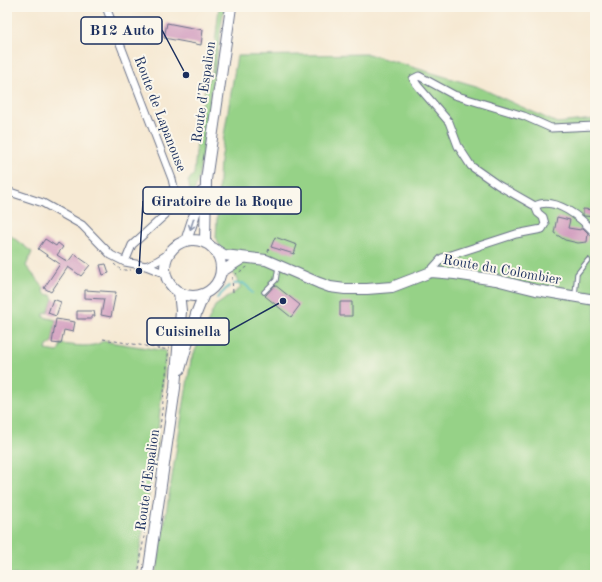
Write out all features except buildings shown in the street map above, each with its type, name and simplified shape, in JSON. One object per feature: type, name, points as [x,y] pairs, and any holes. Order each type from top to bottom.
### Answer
[{"type":"main road","name":"Route d'Espalion","points":[[186,242],[206,180],[231,7]]},
{"type":"main road","name":"Route d'Espalion","points":[[206,180],[209,246]]},
{"type":"main road","points":[[196,241],[209,246],[219,257],[221,272],[216,285],[204,294],[194,296],[183,294],[176,296],[170,284],[163,276],[170,253],[177,246],[186,242],[196,241]]},
{"type":"main road","name":"Route du Colombier","points":[[209,246],[224,255],[266,260],[319,283],[345,290],[368,290],[392,286],[431,272],[496,280],[574,298],[595,300]]},
{"type":"main road","points":[[221,272],[244,258]]},
{"type":"main road","name":"Route d'Espalion","points":[[148,575],[175,388],[196,314],[204,294]]},
{"type":"main road","name":"Route d'Espalion","points":[[175,388],[173,350],[181,311],[176,296]]},
{"type":"street","name":"Route de Lapanouse","points":[[106,7],[172,179],[175,192],[172,205],[165,215],[132,245],[125,262]]},
{"type":"street","points":[[431,272],[442,258],[516,234],[542,229],[545,224],[543,217],[538,213],[536,206],[498,185],[471,166],[458,146],[449,122],[418,86],[414,78],[419,76],[454,95],[524,116],[551,128],[595,126]]},
{"type":"street","points":[[7,191],[43,203],[82,225],[111,255],[125,262],[146,266],[163,276]]},
{"type":"street","points":[[536,206],[542,202],[554,204],[564,208],[575,214],[595,233]]},
{"type":"street","points":[[146,266],[158,261],[170,253]]},
{"type":"lane","points":[[574,298],[577,274],[588,260]]},
{"type":"lane","points":[[264,292],[276,280],[278,266]]},
{"type":"path","points":[[233,292],[232,278],[248,267],[256,259]]},
{"type":"path","points":[[113,264],[119,268],[135,271]]},
{"type":"path","points":[[163,276],[176,296]]},
{"type":"path","points":[[160,431],[173,350],[170,335]]},
{"type":"path","points":[[103,339],[173,350]]},
{"type":"path","points":[[138,575],[147,520]]},
{"type":"green space","points":[[219,7],[224,7],[199,176],[192,199],[188,181],[194,174],[201,107],[212,72]]},
{"type":"green space","points":[[368,54],[476,86],[557,123],[595,119],[595,575],[156,575],[191,360],[215,306],[241,288],[216,238],[220,160],[237,56]]},
{"type":"green space","points":[[7,233],[32,252],[26,266],[44,288],[43,290],[45,294],[51,295],[53,299],[48,313],[46,312],[44,314],[44,317],[56,320],[52,343],[47,346],[46,350],[58,352],[61,344],[89,346],[103,341],[166,351],[156,449],[136,575],[7,575]]},
{"type":"waterway","points":[[234,284],[243,283],[252,293]]},
{"type":"waterway","points":[[217,298],[229,286]]},
{"type":"place","name":"B12 Auto","points":[[186,75]]},
{"type":"place","name":"Giratoire de la Roque","points":[[139,271]]},
{"type":"place","name":"Cuisinella","points":[[283,301]]}]
